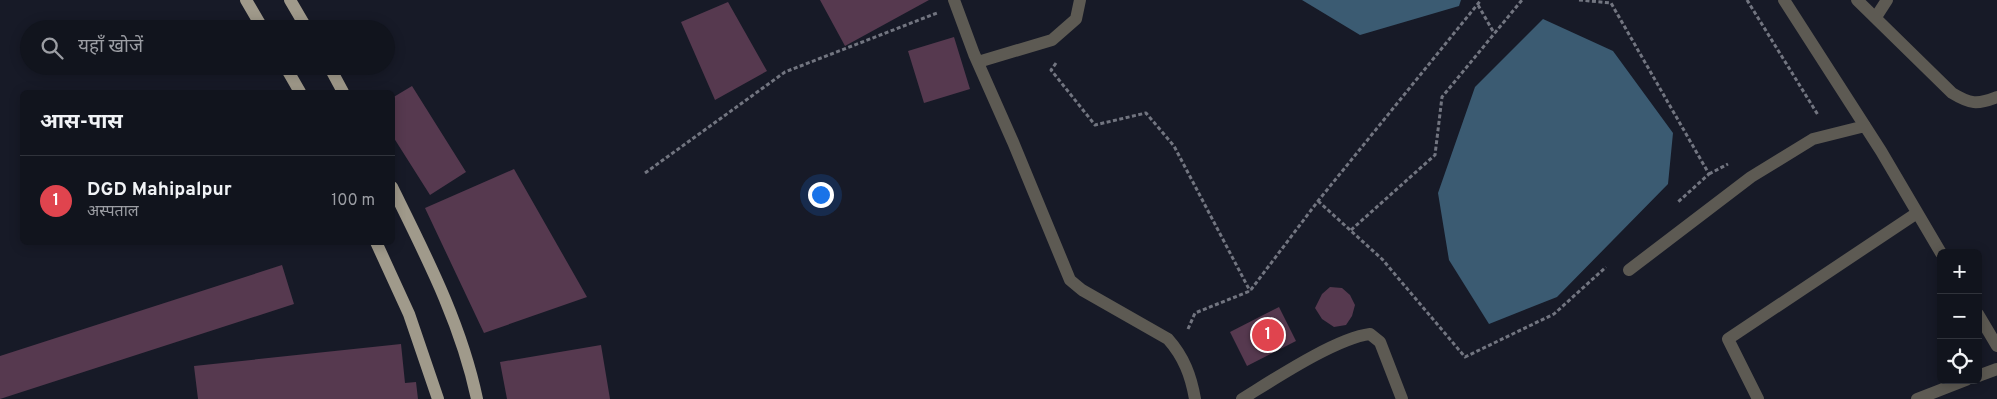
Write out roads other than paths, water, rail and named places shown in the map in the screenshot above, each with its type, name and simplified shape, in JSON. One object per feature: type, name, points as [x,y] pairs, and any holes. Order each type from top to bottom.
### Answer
[{"type":"main road","points":[[246,0],[258,20]]},
{"type":"main road","points":[[290,0],[302,20]]},
{"type":"main road","points":[[290,75],[299,90]]},
{"type":"main road","points":[[334,75],[342,90]]},
{"type":"main road","points":[[395,193],[434,272],[453,316],[467,356],[477,399]]},
{"type":"main road","points":[[377,245],[409,314],[438,399]]},
{"type":"street","points":[[978,62],[1052,40],[1076,19],[1080,0]]},
{"type":"street","points":[[1784,0],[1865,126],[1940,249]]},
{"type":"street","points":[[1857,0],[1952,93],[1967,102],[1984,103],[1997,97]]},
{"type":"street","points":[[1876,17],[1887,0]]},
{"type":"street","points":[[955,3],[1070,280],[1096,298],[1168,339],[1178,350],[1186,365],[1195,399]]},
{"type":"street","points":[[1630,270],[1758,172],[1813,139],[1865,126]]},
{"type":"street","points":[[1758,399],[1728,339],[1917,212]]},
{"type":"street","points":[[1982,321],[1997,346]]},
{"type":"street","points":[[1242,399],[1326,351],[1356,337],[1370,334],[1380,342],[1402,399]]},
{"type":"street","points":[[1982,375],[1997,369]]},
{"type":"street","points":[[1926,397],[1957,384]]},
{"type":"water","points":[[1302,0],[1461,0],[1459,6],[1360,35]]},
{"type":"water","points":[[1543,19],[1613,51],[1673,133],[1668,184],[1557,297],[1489,324],[1449,260],[1438,193],[1475,87]]},
{"type":"place","name":"DGD Mahipalpur","points":[[1268,335]]}]
